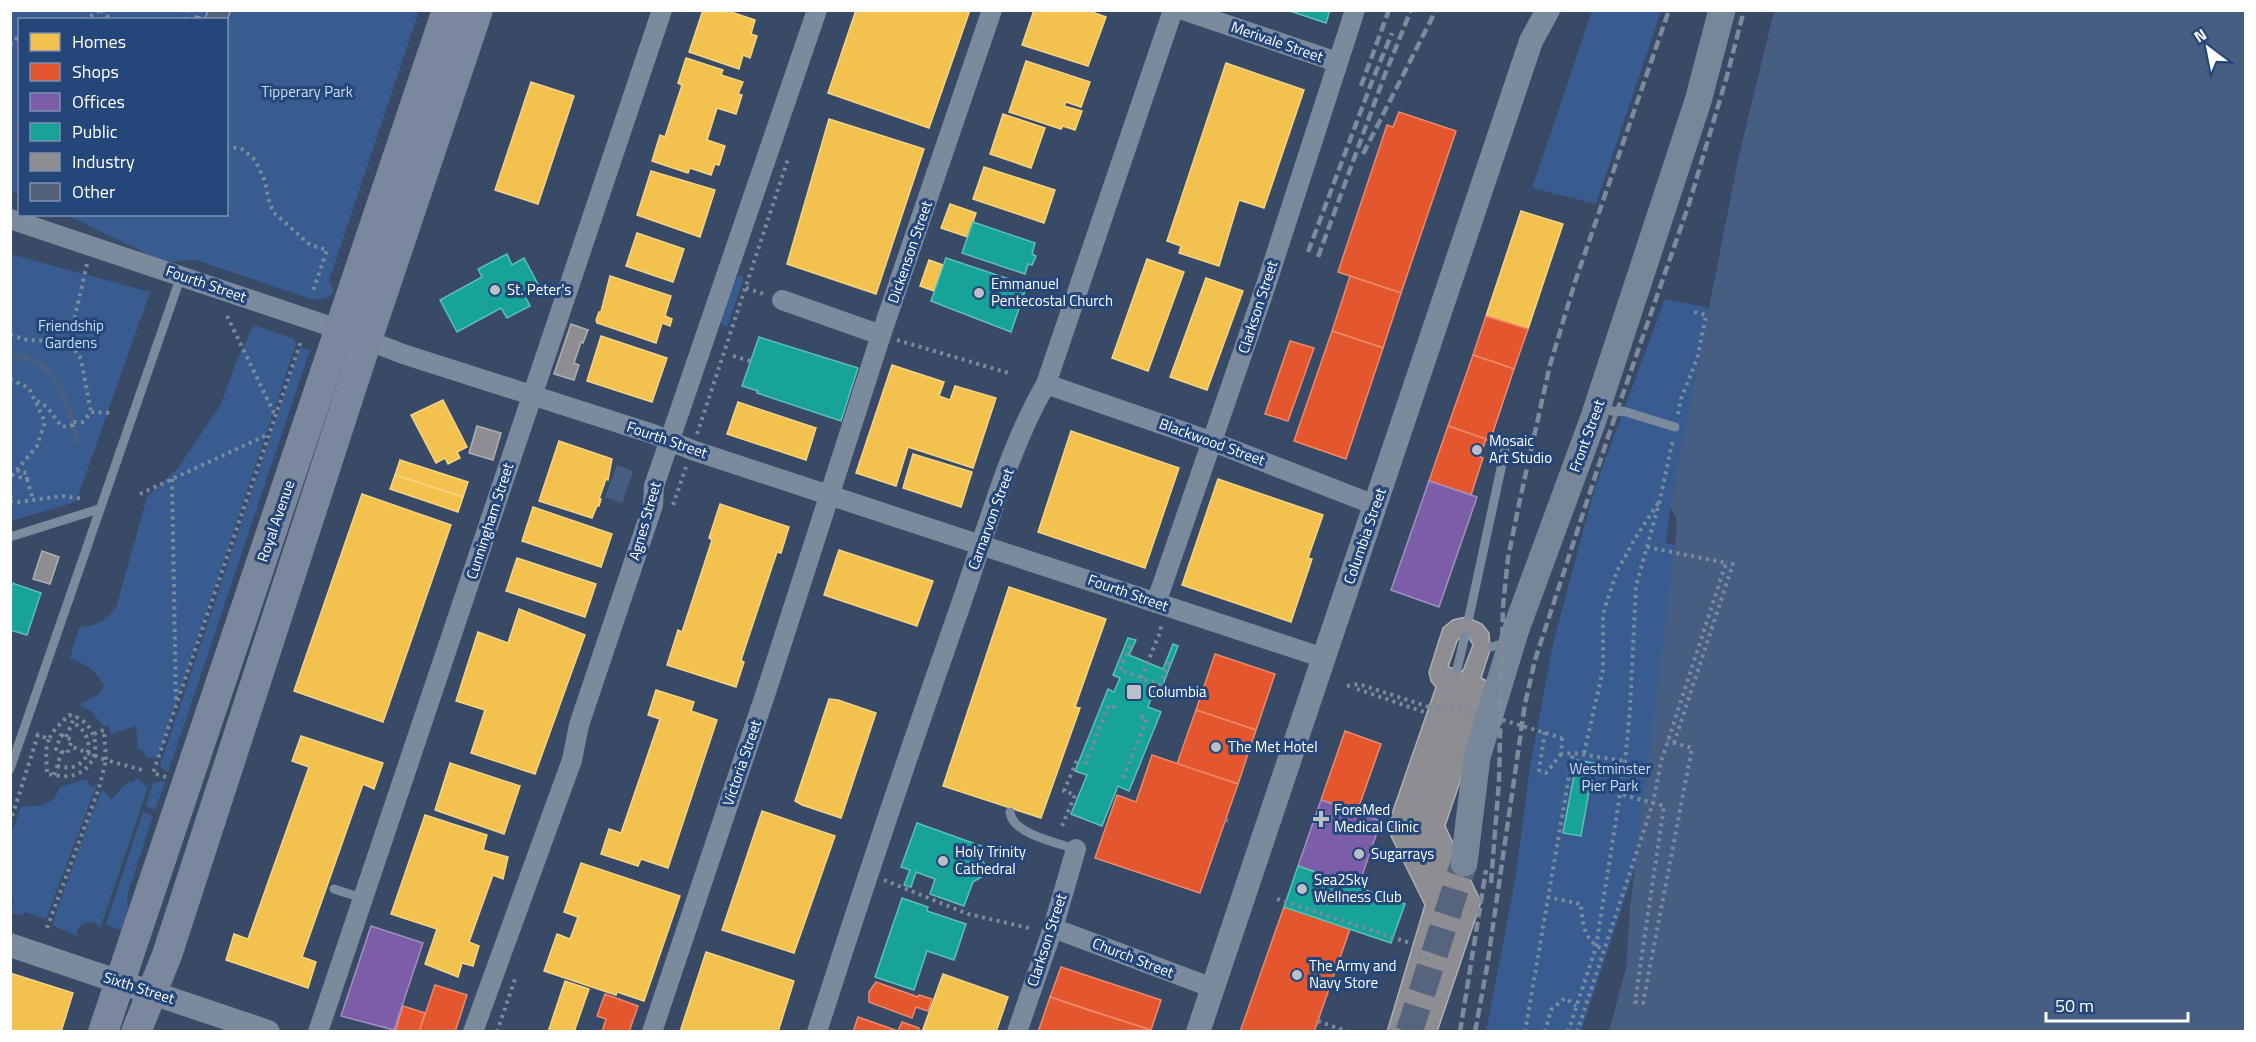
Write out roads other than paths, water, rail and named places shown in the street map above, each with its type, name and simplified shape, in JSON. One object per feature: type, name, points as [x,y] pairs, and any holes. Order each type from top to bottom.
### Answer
[{"type":"main road","name":"Royal Avenue","points":[[136,1032],[174,932],[354,335],[447,10]]},
{"type":"main road","name":"Royal Avenue","points":[[103,1032],[187,785],[354,335],[478,10]]},
{"type":"main road","name":"Front Street","points":[[1464,863],[1477,757],[1501,644],[1597,407],[1698,101],[1722,10]]},
{"type":"street","name":"Cunningham Street","points":[[318,1032],[662,10]]},
{"type":"street","name":"Agnes Street","points":[[473,1032],[572,760],[579,725],[653,506],[654,486],[817,10]]},
{"type":"street","name":"Dickenson Street","points":[[829,495],[887,337],[992,10]]},
{"type":"street","name":"Carnarvon Street","points":[[817,1032],[867,874],[981,544],[1031,410],[1046,384],[1173,10]]},
{"type":"street","name":"Merivale Street","points":[[1183,10],[1337,62]]},
{"type":"street","name":"Clarkson Street","points":[[1156,603],[1266,285],[1355,10]]},
{"type":"street","name":"Columbia Street","points":[[1198,1032],[1531,41],[1536,10]]},
{"type":"street","name":"Columbia Street","points":[[1531,41],[1548,10]]},
{"type":"street","name":"Fourth Street","points":[[10,219],[354,335],[403,354],[670,440],[692,450],[1324,658]]},
{"type":"street","points":[[782,300],[887,337]]},
{"type":"street","name":"Blackwood Street","points":[[1046,384],[1213,442],[1375,505]]},
{"type":"street","name":"Victoria Street","points":[[652,1032],[767,689],[829,495]]},
{"type":"street","name":"Clarkson Street","points":[[1017,1032],[1053,928],[1076,849]]},
{"type":"street","name":"Church Street","points":[[1053,928],[1213,988]]},
{"type":"street","name":"Sixth Street","points":[[10,945],[268,1032]]},
{"type":"lane","points":[[10,769],[181,276]]},
{"type":"lane","points":[[1597,407],[1617,412],[1623,411],[1675,427]]},
{"type":"lane","points":[[1469,617],[1505,450]]},
{"type":"lane","points":[[10,537],[99,509]]},
{"type":"lane","points":[[1457,669],[1465,654],[1465,636]]},
{"type":"lane","points":[[1010,812],[1015,825],[1027,832],[1076,849]]},
{"type":"lane","points":[[334,889],[362,898]]},
{"type":"waterway","points":[[10,354],[35,361],[54,378],[64,398],[78,442]]},
{"type":"tunnel","points":[[1409,1032],[1464,863]]},
{"type":"railway","points":[[1361,86],[1389,10]]},
{"type":"railway","points":[[1318,257],[1411,10]]},
{"type":"railway","points":[[1363,154],[1436,10]]},
{"type":"railway","points":[[1491,883],[1499,781],[1503,606],[1508,558],[1519,504],[1550,365],[1575,282],[1669,10]]},
{"type":"railway","points":[[1475,1032],[1487,967],[1525,704],[1535,660],[1609,434],[1689,204],[1744,10]]},
{"type":"railway","points":[[1308,252],[1392,33]]},
{"type":"railway","points":[[1460,1032],[1486,870]]},
{"type":"place","name":"St. Peter's","points":[[495,290]]},
{"type":"place","name":"Emmanuel Pentecostal Church","points":[[979,293]]},
{"type":"place","name":"Mosaic Art Studio","points":[[1477,450]]},
{"type":"place","name":"Columbia","points":[[1134,692]]},
{"type":"place","name":"The Met Hotel","points":[[1216,747]]},
{"type":"place","name":"ForeMed Medical Clinic","points":[[1321,819]]},
{"type":"place","name":"Sugarrays","points":[[1359,854]]},
{"type":"place","name":"Holy Trinity Cathedral","points":[[943,861]]},
{"type":"place","name":"Sea2Sky Wellness Club","points":[[1302,889]]},
{"type":"place","name":"The Army and Navy Store","points":[[1297,975]]},
{"type":"park label","name":"Tipperary Park","points":[[307,92]]},
{"type":"park label","name":"Friendship Gardens","points":[[71,334]]},
{"type":"park label","name":"Westminster Pier Park","points":[[1610,778]]}]
